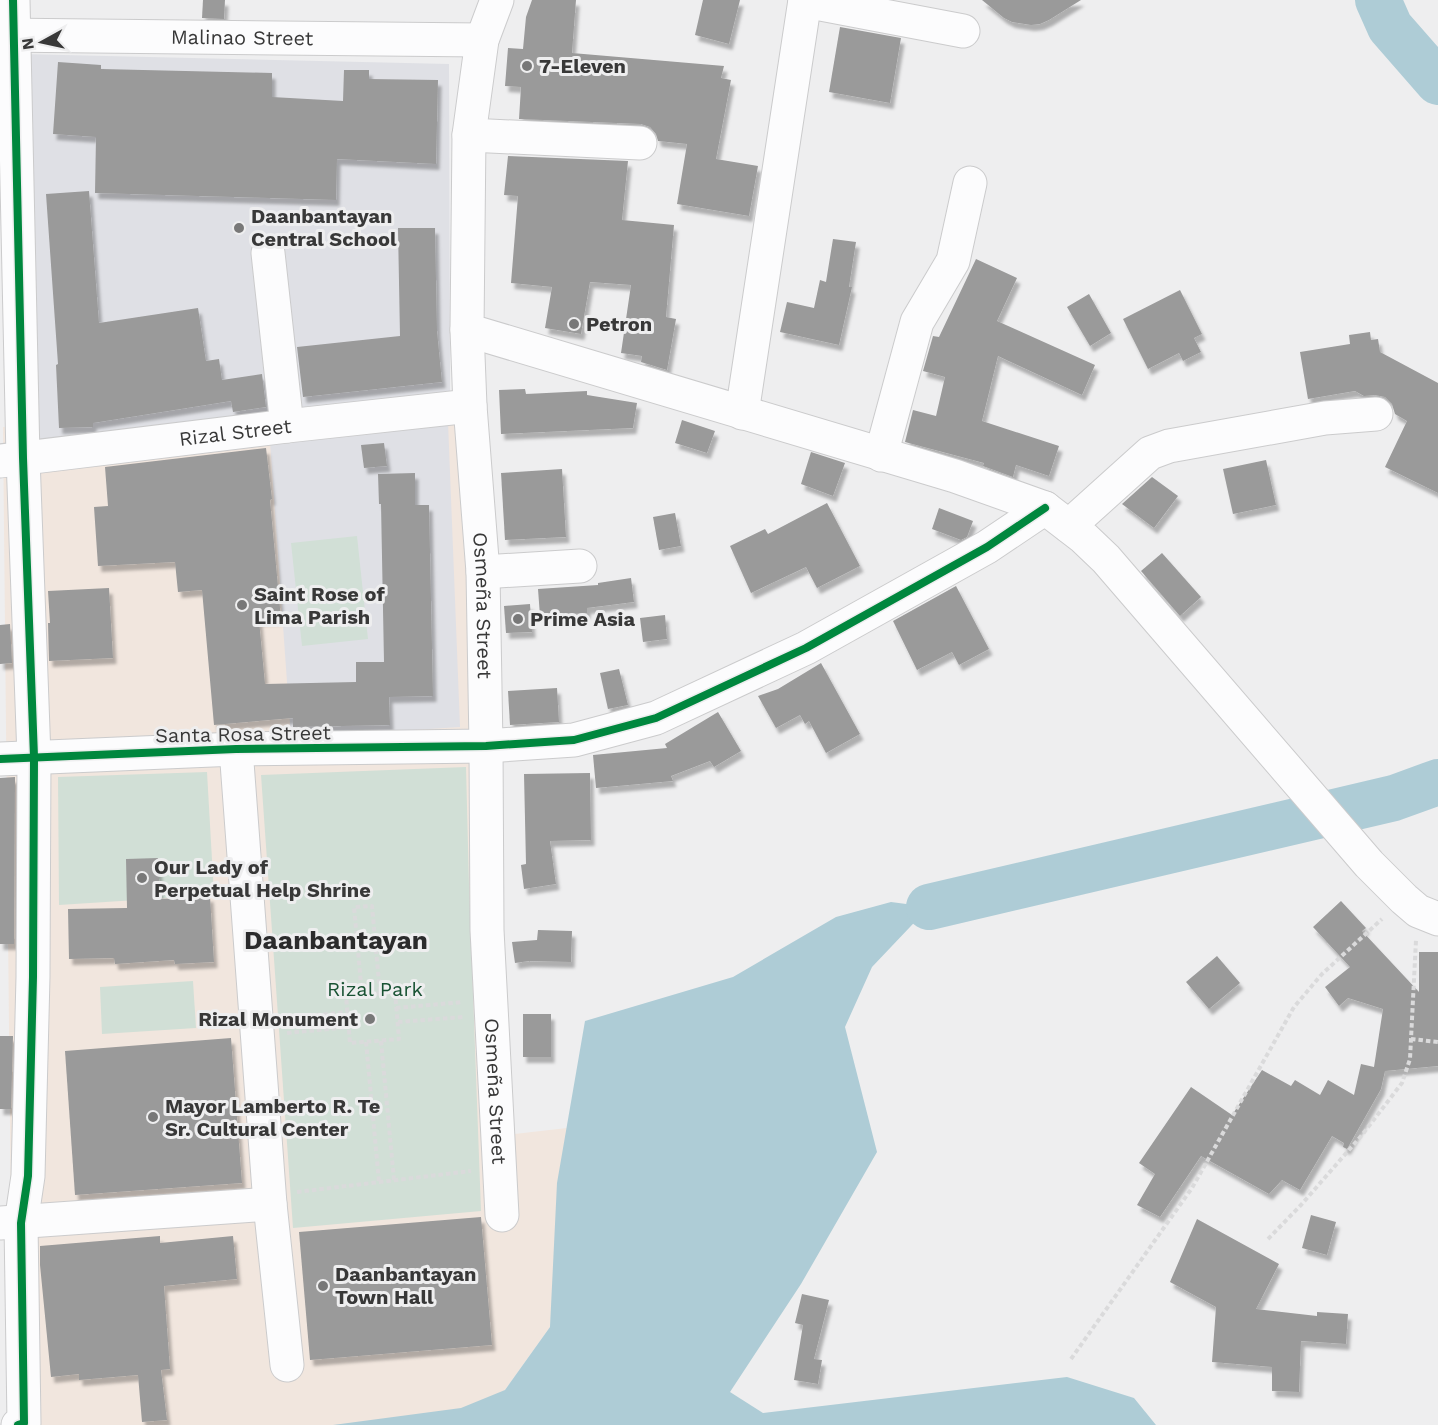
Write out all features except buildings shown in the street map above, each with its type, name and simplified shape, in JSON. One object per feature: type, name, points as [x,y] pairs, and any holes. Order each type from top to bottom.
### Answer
[{"type":"street","points":[[13,0],[8,35],[12,459],[34,757],[33,965],[28,1176],[10,1223],[24,1423],[18,1425]]},
{"type":"street","name":"Osmeña Street","points":[[497,0],[482,40],[469,135],[467,330],[470,406],[483,572],[487,930],[502,1215]]},
{"type":"street","points":[[742,413],[805,1],[847,5],[963,31]]},
{"type":"street","name":"Malinao Street","points":[[8,35],[482,40]]},
{"type":"street","points":[[469,135],[640,143]]},
{"type":"street","points":[[881,454],[917,322],[953,261],[970,183]]},
{"type":"street","points":[[268,253],[287,426]]},
{"type":"street","points":[[467,330],[955,476],[1057,517],[1084,537],[1106,559],[1369,864],[1420,910]]},
{"type":"street","name":"Rizal Street","points":[[12,459],[470,406]]},
{"type":"street","name":"Santa Rosa Street","points":[[0,759],[236,749],[486,746],[574,740],[656,718],[806,648],[987,547],[1057,517],[1150,453],[1169,446],[1325,418],[1376,414]]},
{"type":"street","points":[[483,572],[580,566]]},
{"type":"street","points":[[236,749],[270,1204],[287,1365]]},
{"type":"street","points":[[10,1223],[270,1204]]},
{"type":"path","points":[[362,995],[354,908],[372,906],[380,993]]},
{"type":"path","points":[[1268,1239],[1362,1135],[1402,1083],[1410,1059],[1420,910]]},
{"type":"path","points":[[1071,1359],[1192,1188],[1294,1007],[1322,974],[1420,910]]},
{"type":"path","points":[[394,992],[399,1039],[350,1043],[346,996],[380,993],[394,992]]},
{"type":"path","points":[[396,1008],[491,1006]]},
{"type":"path","points":[[398,1022],[491,1006]]},
{"type":"path","points":[[257,1028],[348,1012]]},
{"type":"path","points":[[257,1028],[349,1027]]},
{"type":"path","points":[[1411,1039],[1438,1041]]},
{"type":"path","points":[[381,1041],[394,1180]]},
{"type":"path","points":[[366,1042],[379,1182]]},
{"type":"path","points":[[270,1204],[300,1191],[499,1167]]},
{"type":"shaded area","name":"Daanbantayan Central School","points":[[21,54],[449,64],[450,391],[38,441]]},
{"type":"shaded area","points":[[477,394],[498,1136],[567,1128],[550,1327],[505,1390],[458,1425],[13,1425],[3,427]]},
{"type":"shaded area","points":[[448,422],[460,727],[291,738],[270,442]]},
{"type":"green space","points":[[357,536],[368,639],[302,646],[291,543]]},
{"type":"green space","name":"Rizal Park","points":[[466,767],[481,1211],[293,1228],[261,775]]},
{"type":"green space","points":[[207,772],[214,895],[59,905],[58,777]]},
{"type":"green space","points":[[193,981],[196,1028],[102,1034],[100,987]]},
{"type":"water","points":[[891,902],[929,907],[872,967],[845,1027],[877,1152],[801,1284],[730,1392],[763,1413],[1067,1377],[1134,1398],[1156,1425],[333,1425],[461,1408],[505,1390],[550,1327],[557,1183],[585,1021],[733,977],[836,917]]},
{"type":"waterway","points":[[1378,0],[1390,27],[1438,82]]},
{"type":"waterway","points":[[929,907],[1394,798],[1438,782]]},
{"type":"cycle path","points":[[13,0],[23,458],[34,757],[33,977],[28,1176],[21,1223],[24,1423],[18,1425]]},
{"type":"cycle path","points":[[0,759],[236,749],[486,746],[574,740],[656,718],[806,648],[987,547],[1045,508]]},
{"type":"place","name":"7-Eleven","points":[[527,66]]},
{"type":"place","name":"Daanbantayan Central School","points":[[239,228]]},
{"type":"place","name":"Petron","points":[[574,324]]},
{"type":"place","name":"Saint Rose of Lima Parish","points":[[242,605]]},
{"type":"place","name":"Prime Asia","points":[[518,619]]},
{"type":"place","name":"Our Lady of Perpetual Help Shrine","points":[[142,878]]},
{"type":"place","name":"Rizal Monument","points":[[370,1019]]},
{"type":"place","name":"Mayor Lamberto R. Te Sr. Cultural Center","points":[[153,1117]]},
{"type":"place","name":"Daanbantayan Town Hall","points":[[323,1286]]},
{"type":"district","name":"Daanbantayan","points":[[336,940]]}]
